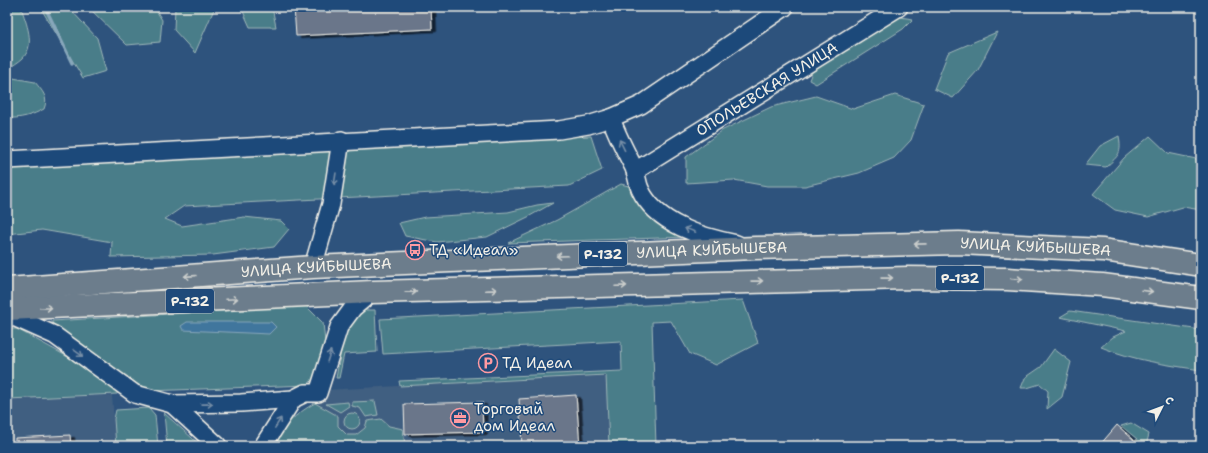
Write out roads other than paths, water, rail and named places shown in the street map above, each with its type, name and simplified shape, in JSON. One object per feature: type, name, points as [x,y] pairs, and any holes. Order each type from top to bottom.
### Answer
[{"type":"highway","name":"УЛИЦА КУЙБЫШЕВА","points":[[7,289],[313,268],[755,248],[959,243],[1103,250],[1201,265]]},
{"type":"highway","name":"УЛИЦА КУЙБЫШЕВА","points":[[7,309],[372,292],[915,278],[1014,279],[1102,285],[1201,298]]},
{"type":"street","points":[[7,160],[341,140],[559,130],[588,125],[611,118],[641,105],[785,7]]},
{"type":"street","name":"ОПОЛЬЕВСКАЯ УЛИЦА","points":[[635,171],[899,7]]},
{"type":"street","points":[[611,118],[635,171],[640,189],[653,208],[668,221],[721,241],[755,248]]},
{"type":"street","points":[[313,268],[331,204],[341,140]]},
{"type":"street","points":[[7,314],[54,335],[135,394],[172,404],[241,403],[293,399],[305,393],[318,393],[339,327],[353,308],[372,292]]},
{"type":"street","points":[[263,446],[293,399]]},
{"type":"street","points":[[172,404],[218,446]]},
{"type":"waterway","points":[[45,7],[72,63]]},
{"type":"place","name":"ТД «Идеал»","points":[[415,250]]},
{"type":"place","name":"ТД Идеал","points":[[488,363]]},
{"type":"place","name":"Торговый дом Идеал","points":[[460,418]]}]
